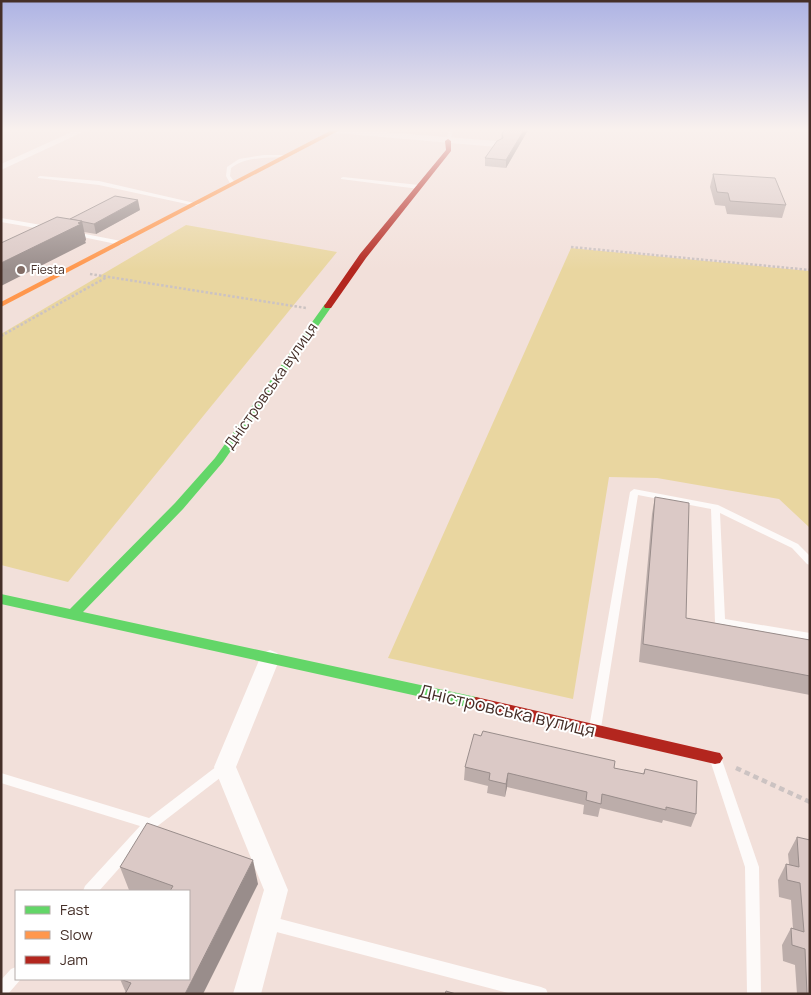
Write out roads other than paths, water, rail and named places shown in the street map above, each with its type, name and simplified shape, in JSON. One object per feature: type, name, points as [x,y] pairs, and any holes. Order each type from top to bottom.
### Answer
[{"type":"street","points":[[1,305],[248,176]]},
{"type":"street","name":"Дністровська вулиця","points":[[72,615],[179,506],[219,460],[363,256],[426,176]]},
{"type":"street","name":"Дністровська вулиця","points":[[1,600],[434,693],[716,758]]},
{"type":"street","points":[[247,994],[276,890],[224,767],[270,658]]},
{"type":"lane","points":[[228,176],[233,184]]},
{"type":"lane","points":[[40,177],[98,183],[196,204]]},
{"type":"lane","points":[[343,178],[418,186]]},
{"type":"lane","points":[[3,222],[54,230]]},
{"type":"lane","points":[[72,233],[121,243]]},
{"type":"lane","points":[[594,731],[634,492],[715,507],[795,546],[810,562]]},
{"type":"lane","points":[[715,507],[720,622],[810,637]]},
{"type":"lane","points":[[716,758],[752,867],[754,994]]},
{"type":"lane","points":[[91,890],[151,824],[224,767]]},
{"type":"lane","points":[[1,778],[151,824]]},
{"type":"lane","points":[[266,923],[541,994]]},
{"type":"lane","points":[[1,991],[15,975]]},
{"type":"place","name":"Fiesta","points":[[21,270]]}]
